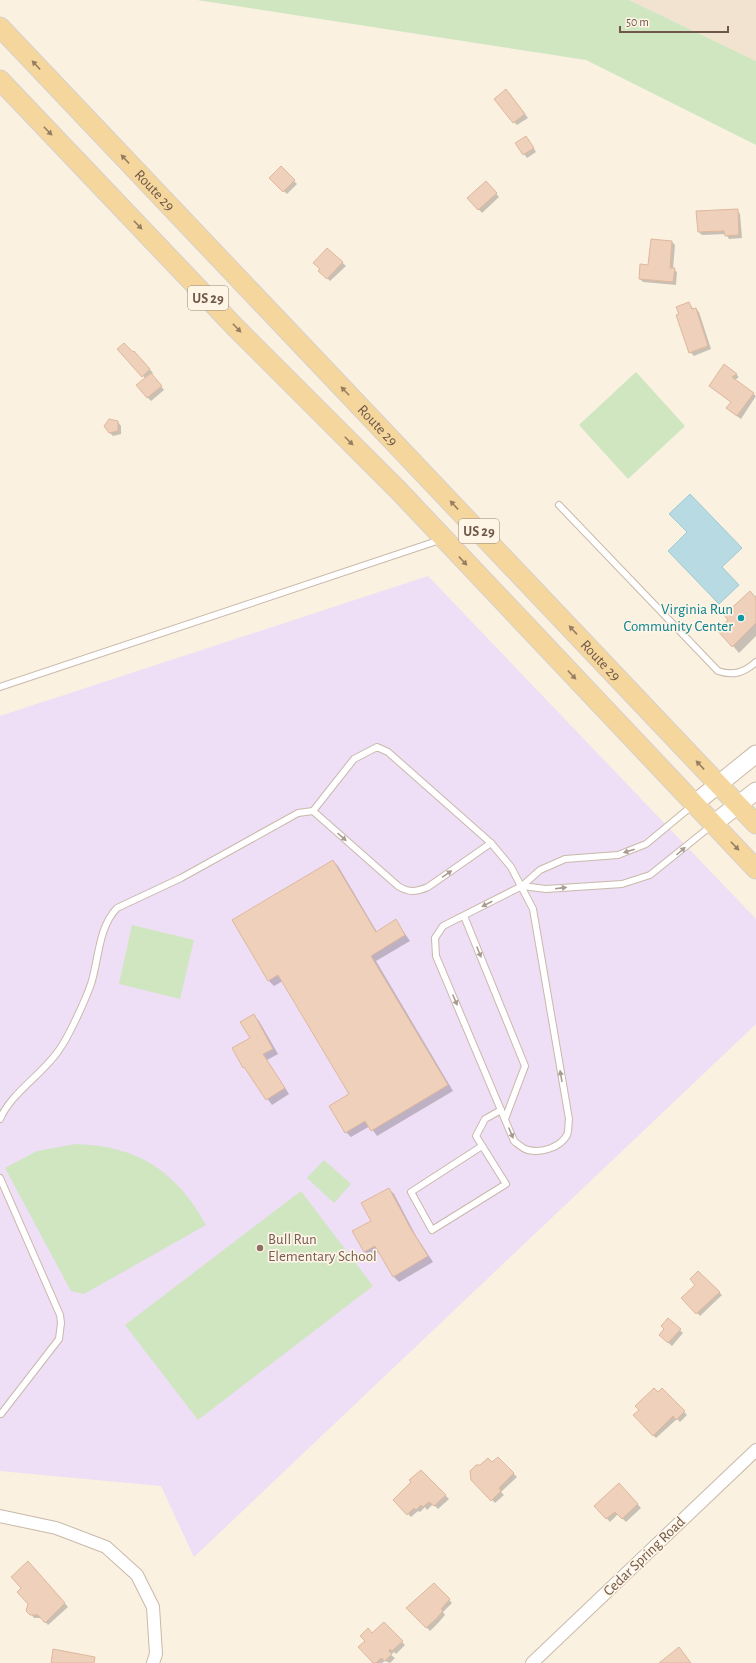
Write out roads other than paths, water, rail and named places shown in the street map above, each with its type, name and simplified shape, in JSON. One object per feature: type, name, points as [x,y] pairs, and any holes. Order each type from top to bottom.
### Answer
[{"type":"main road","name":"Route 29","points":[[0,27],[756,824]]},
{"type":"main road","name":"Route 29","points":[[0,80],[235,326],[399,491],[756,869]]},
{"type":"main road","points":[[0,88],[21,102]]},
{"type":"main road","points":[[694,804],[756,754]]},
{"type":"main road","points":[[713,824],[756,791]]},
{"type":"street","name":"Cedar Spring Road","points":[[532,1663],[756,1450]]},
{"type":"street","points":[[0,1516],[56,1528],[106,1547],[137,1575],[153,1607],[156,1654],[153,1663]]},
{"type":"lane","points":[[559,505],[718,671],[735,674],[744,672],[756,662]]},
{"type":"lane","points":[[0,687],[443,539]]},
{"type":"lane","points":[[0,1119],[8,1104],[42,1071],[60,1050],[91,985],[105,926],[110,916],[117,908],[181,878],[298,813],[313,811],[354,759],[377,748],[388,752],[491,844],[511,867],[522,886],[533,909],[569,1119],[567,1134],[559,1144],[539,1151],[526,1150],[514,1141],[436,956],[435,938],[443,926],[522,886],[540,870],[565,859],[618,855],[646,844],[694,804]]},
{"type":"lane","points":[[313,811],[398,886],[406,891],[417,891],[428,887],[491,844]]},
{"type":"lane","points":[[522,886],[546,889],[622,884],[650,875],[713,824]]},
{"type":"lane","points":[[464,916],[525,1066],[505,1119]]},
{"type":"lane","points":[[482,1146],[411,1192],[432,1230],[506,1184],[476,1136],[485,1119],[501,1110]]},
{"type":"lane","points":[[0,1178],[60,1315],[61,1323],[59,1339],[1,1414]]},
{"type":"water","points":[[690,494],[742,548],[722,567],[739,585],[719,604],[668,551],[687,532],[669,514]]},
{"type":"place","name":"Virginia Run Community Center","points":[[741,618]]},
{"type":"place","name":"Bull Run Elementary School","points":[[260,1248]]}]
